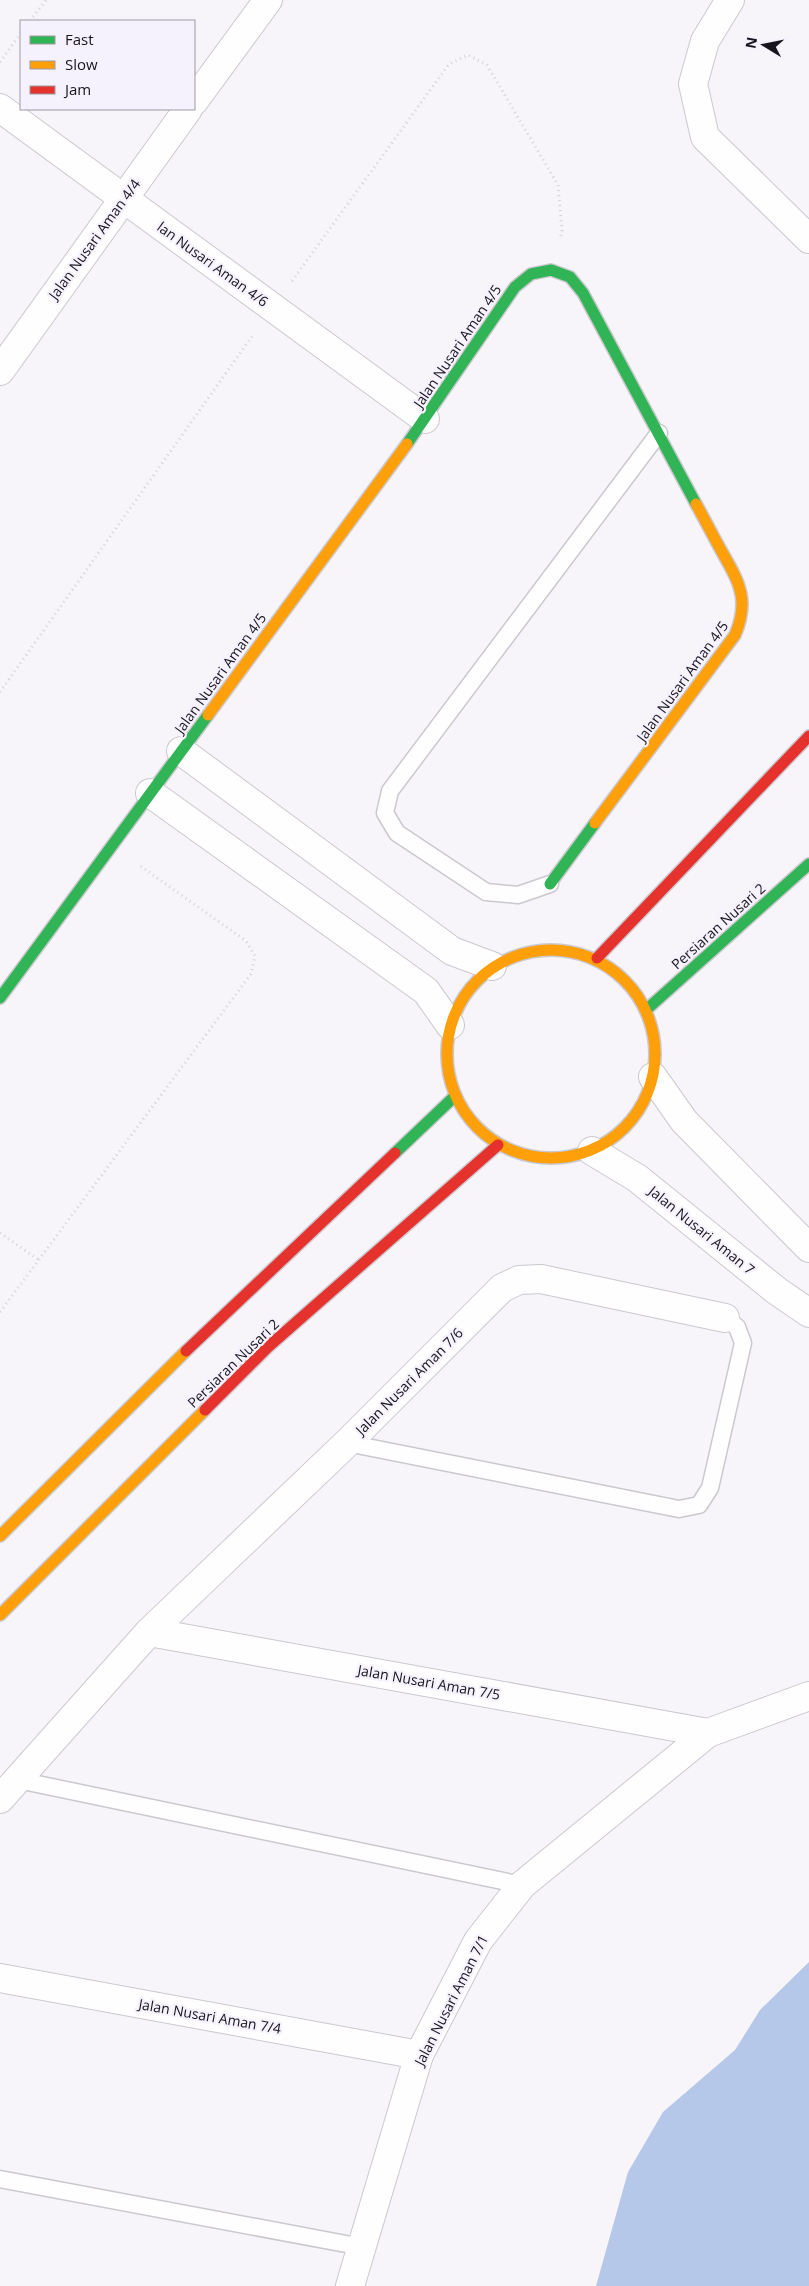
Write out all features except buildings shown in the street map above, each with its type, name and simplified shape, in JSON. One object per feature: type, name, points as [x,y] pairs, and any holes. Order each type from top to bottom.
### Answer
[{"type":"street","points":[[195,100],[268,0]]},
{"type":"street","points":[[730,0],[705,41],[693,84],[705,137],[809,239]]},
{"type":"street","name":"lan Nusari Aman 4/6","points":[[0,108],[425,419]]},
{"type":"street","name":"Jalan Nusari Aman 4/4","points":[[0,371],[187,110]]},
{"type":"street","name":"Jalan Nusari Aman 4/5","points":[[0,998],[425,419],[514,287],[530,274],[551,270],[570,277],[584,293],[739,583],[744,601],[743,619],[735,635],[550,884]]},
{"type":"street","points":[[597,958],[809,736]]},
{"type":"street","points":[[181,751],[452,951],[492,966]]},
{"type":"street","points":[[150,793],[426,991],[450,1024]]},
{"type":"street","name":"Persiaran Nusari 2","points":[[646,1010],[809,864]]},
{"type":"street","points":[[561,948],[597,958],[626,979],[646,1010],[655,1045],[653,1077],[640,1108],[620,1133],[592,1151],[560,1158],[528,1156],[498,1145],[473,1124],[455,1096],[446,1061],[450,1024],[466,992],[492,966],[526,951],[561,948]]},
{"type":"street","points":[[653,1077],[684,1121],[809,1248]]},
{"type":"street","points":[[0,1536],[227,1310],[455,1096]]},
{"type":"street","name":"Persiaran Nusari 2","points":[[0,1615],[268,1347],[498,1145]]},
{"type":"street","name":"Jalan Nusari Aman 7","points":[[592,1151],[637,1178],[777,1291],[809,1313]]},
{"type":"street","name":"Jalan Nusari Aman 7/6","points":[[149,1632],[347,1443],[502,1288],[518,1280],[542,1279],[725,1318]]},
{"type":"street","points":[[9,1790],[149,1632]]},
{"type":"street","name":"Jalan Nusari Aman 7/5","points":[[149,1632],[708,1733]]},
{"type":"street","name":"Jalan Nusari Aman 7/1","points":[[350,2286],[419,2054],[478,1941],[522,1885],[708,1733],[809,1696]]},
{"type":"street","name":"Jalan Nusari Aman 7/4","points":[[0,1978],[419,2054]]},
{"type":"lane","points":[[550,884],[518,895],[486,892],[398,833],[384,813],[390,791],[659,433]]},
{"type":"lane","points":[[347,1443],[679,1509],[699,1505],[710,1488],[743,1343],[737,1327],[725,1318]]},
{"type":"lane","points":[[9,1790],[522,1885]]},
{"type":"lane","points":[[0,2179],[362,2247]]},
{"type":"path","points":[[31,20],[46,0]]},
{"type":"path","points":[[0,62],[20,34]]},
{"type":"path","points":[[0,1312],[251,974],[256,956],[246,941],[112,845]]},
{"type":"path","points":[[0,1233],[39,1260]]},
{"type":"water","points":[[809,1962],[809,2286],[596,2286],[628,2172],[663,2112],[735,2050],[760,2010]]},
{"type":"traffic: fast","points":[[407,444],[515,287],[531,274],[551,270],[570,277],[583,293],[696,504]]},
{"type":"traffic: fast","points":[[0,998],[208,715]]},
{"type":"traffic: fast","points":[[550,884],[595,823]]},
{"type":"traffic: fast","points":[[646,1010],[809,864]]},
{"type":"traffic: fast","points":[[395,1153],[455,1096]]},
{"type":"traffic: slow","points":[[208,715],[407,444]]},
{"type":"traffic: slow","points":[[595,823],[735,635],[739,623],[742,601],[738,582],[696,504]]},
{"type":"traffic: slow","points":[[541,950],[561,950],[581,954],[600,962],[625,980],[638,996],[647,1014],[655,1044],[655,1054],[651,1084],[647,1094],[638,1112],[625,1128],[609,1141],[581,1154],[561,1158],[541,1158],[521,1154],[502,1146],[485,1135],[470,1120],[459,1103],[451,1084],[447,1064],[447,1044],[451,1024],[459,1005],[470,988],[485,973],[502,962],[521,954],[541,950]]},
{"type":"traffic: slow","points":[[0,1536],[186,1351]]},
{"type":"traffic: slow","points":[[0,1615],[205,1410]]},
{"type":"traffic: jam","points":[[597,958],[809,736]]},
{"type":"traffic: jam","points":[[205,1410],[268,1347],[498,1145]]},
{"type":"traffic: jam","points":[[186,1351],[395,1153]]}]
